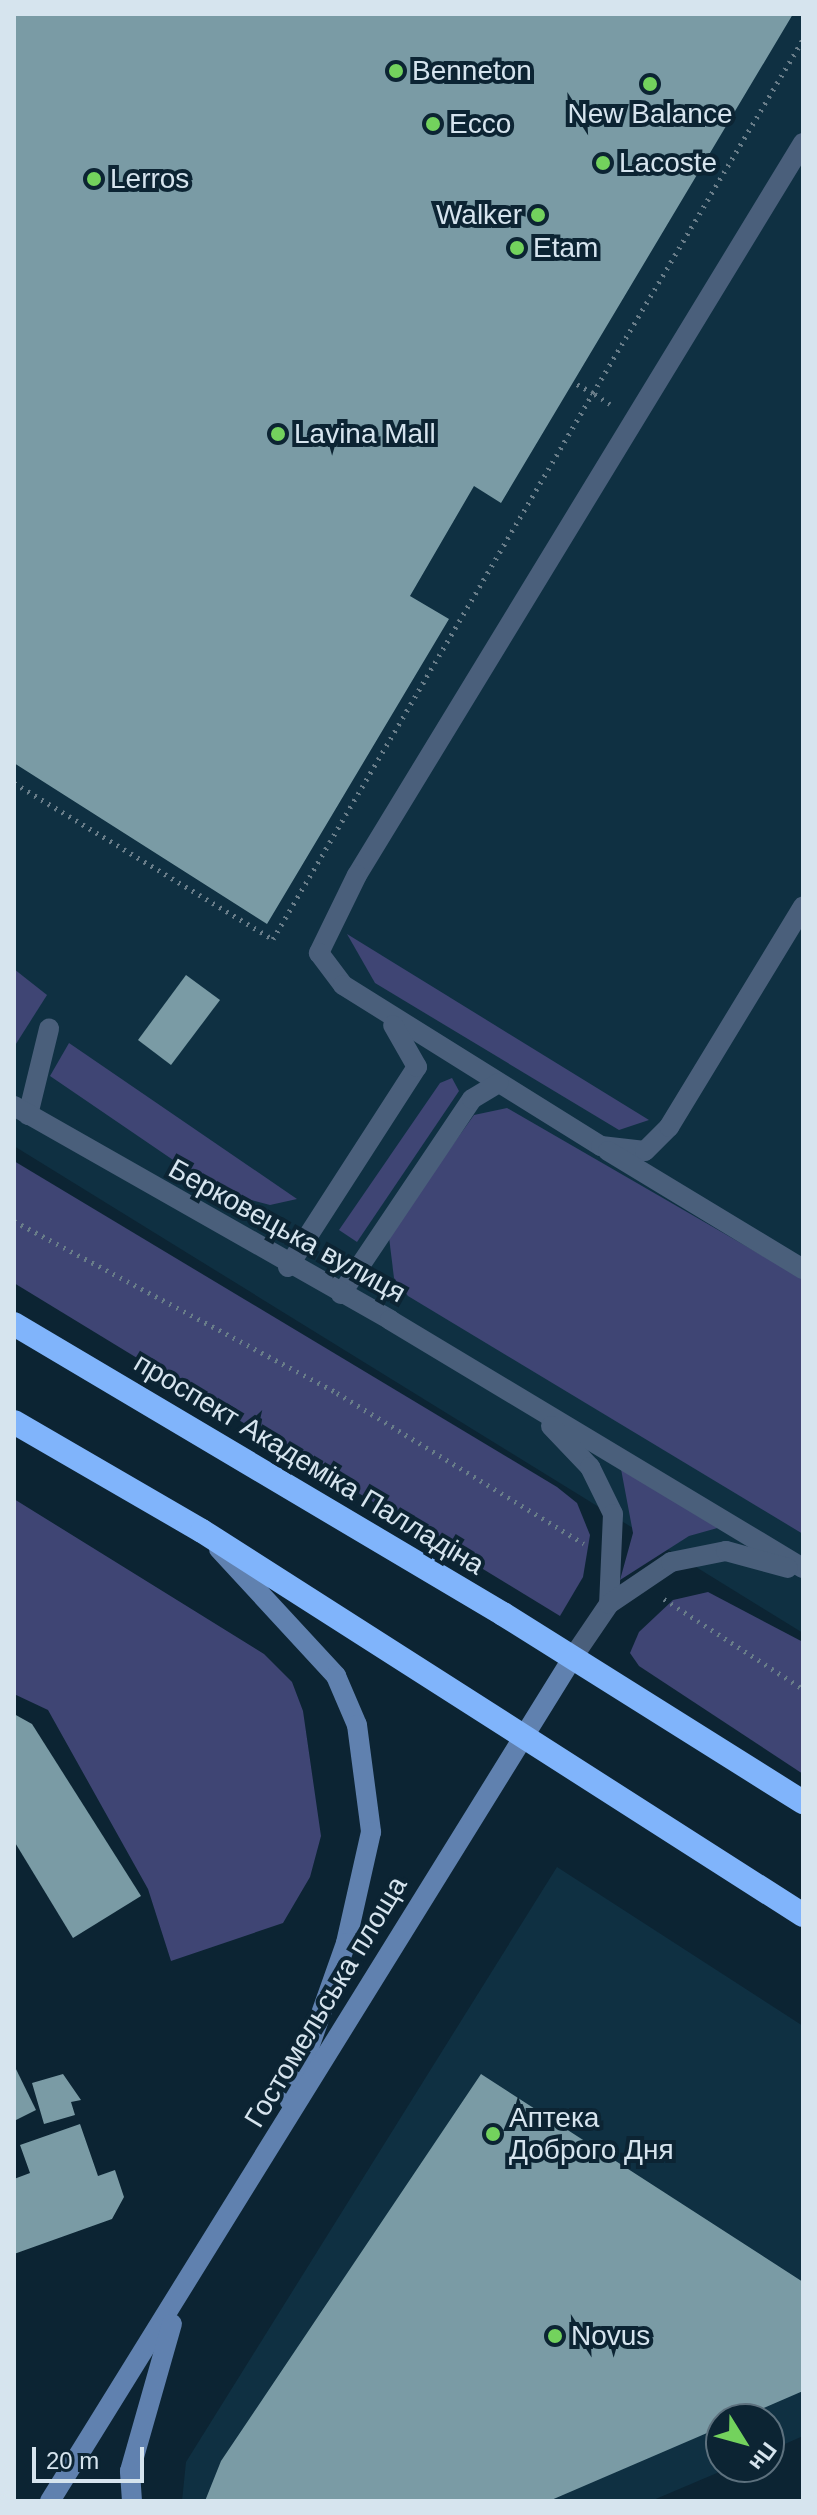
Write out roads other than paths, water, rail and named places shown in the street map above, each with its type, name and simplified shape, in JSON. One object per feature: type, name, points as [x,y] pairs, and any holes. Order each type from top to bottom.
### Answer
[{"type":"highway","name":"проспект Академіка Палладіна","points":[[14,1324],[573,1657]]},
{"type":"highway","points":[[14,1422],[202,1531],[803,1915]]},
{"type":"highway","points":[[573,1657],[803,1802]]},
{"type":"main road","points":[[202,1531],[336,1676],[357,1725],[371,1832],[346,1943],[277,2141]]},
{"type":"main road","name":"Гостомельська площа","points":[[179,2301],[573,1657]]},
{"type":"main road","points":[[50,2501],[179,2301]]},
{"type":"main road","points":[[132,2501],[130,2471],[179,2301]]},
{"type":"street","points":[[803,143],[321,940],[330,972],[381,1009],[803,1269]]},
{"type":"street","points":[[601,1146],[645,1151],[661,1140],[803,907]]},
{"type":"street","points":[[288,1267],[417,1067],[381,1009]]},
{"type":"street","points":[[21,1110],[49,1029]]},
{"type":"street","points":[[341,1294],[472,1099],[499,1083]]},
{"type":"street","name":"Берковецька вулиця","points":[[21,1110],[532,1406],[803,1571]]},
{"type":"street","name":"Берковецька вулиця","points":[[532,1406],[604,1490],[613,1514],[614,1564],[609,1604]]},
{"type":"street","name":"Берковецька вулиця","points":[[573,1657],[609,1604],[638,1581],[671,1562],[726,1551],[803,1571]]},
{"type":"place","name":"Benneton","points":[[396,71]]},
{"type":"place","name":"New Balance","points":[[650,84]]},
{"type":"place","name":"Ecco","points":[[433,124]]},
{"type":"place","name":"Lacoste","points":[[603,163]]},
{"type":"place","name":"Lerros","points":[[94,179]]},
{"type":"place","name":"Walker","points":[[538,215]]},
{"type":"place","name":"Etam","points":[[517,248]]},
{"type":"place","name":"Lavina Mall","points":[[278,434]]},
{"type":"place","name":"Аптека Доброго Дня","points":[[493,2134]]},
{"type":"place","name":"Novus","points":[[555,2336]]}]
